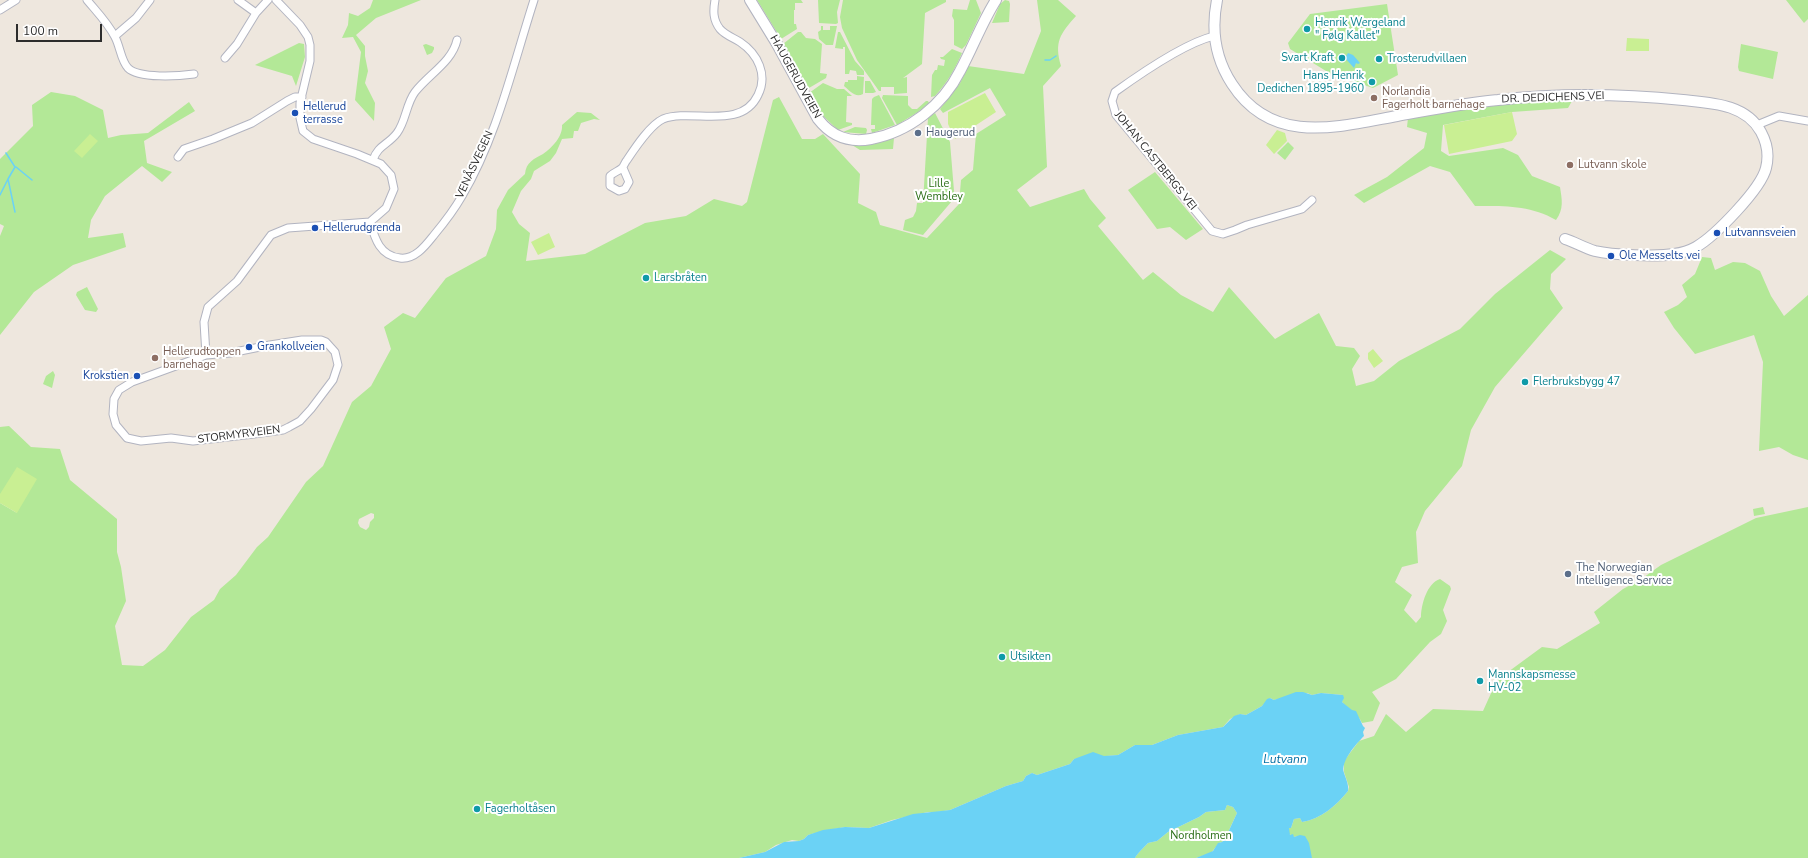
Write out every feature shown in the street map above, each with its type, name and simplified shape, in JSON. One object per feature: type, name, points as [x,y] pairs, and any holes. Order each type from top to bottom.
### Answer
[{"type":"street","points":[[0,10],[16,0]]},
{"type":"street","points":[[87,0],[115,36],[125,64],[134,72],[161,75],[194,74]]},
{"type":"street","points":[[115,36],[136,18],[150,0]]},
{"type":"street","points":[[238,0],[256,14]]},
{"type":"street","points":[[225,58],[237,44],[256,14],[268,0]]},
{"type":"street","points":[[206,355],[204,322],[208,307],[237,282],[272,235],[288,228],[370,222],[386,208],[394,189],[393,180],[388,171],[381,164],[320,142],[308,136],[302,128],[300,118],[302,97],[310,61],[310,45],[308,37],[300,25],[276,0]]},
{"type":"street","name":"VENÅSVEGEN","points":[[370,222],[374,236],[381,250],[390,256],[404,258],[414,255],[426,245],[450,215],[463,196],[489,138],[534,0]]},
{"type":"street","points":[[623,168],[638,144],[659,121],[667,118],[688,116],[733,115],[746,109],[758,95],[762,80],[762,72],[758,60],[749,49],[721,30],[714,17],[715,0]]},
{"type":"street","name":"HAUGERUDVEIEN","points":[[750,0],[777,44],[818,119],[826,129],[837,136],[854,141],[889,134],[908,126],[932,108],[946,93],[960,72],[985,18],[996,0]]},
{"type":"street","name":"DR. DEDICHENS VEI","points":[[1216,0],[1214,36],[1222,67],[1234,88],[1264,115],[1278,122],[1299,127],[1313,129],[1336,128],[1432,109],[1495,100],[1542,96],[1594,95],[1658,98],[1720,105],[1742,112],[1757,125]]},
{"type":"street","name":"JOHAN CASTBERGS VEI","points":[[1214,36],[1201,39],[1183,49],[1115,92],[1112,101],[1116,115],[1212,230],[1222,234],[1302,209],[1312,200]]},
{"type":"street","points":[[373,160],[379,148],[391,139],[400,129],[414,95],[451,54],[457,40]]},
{"type":"street","points":[[178,157],[184,149],[248,125],[287,101],[295,97],[302,97]]},
{"type":"street","points":[[1565,239],[1593,250],[1616,253],[1670,255],[1682,253],[1697,246],[1711,235],[1747,200],[1761,181],[1766,167],[1767,155],[1765,143],[1757,125],[1779,116],[1808,121]]},
{"type":"street","name":"STORMYRVEIEN","points":[[320,340],[331,346],[335,352],[338,365],[337,372],[311,409],[300,421],[283,430],[192,440],[171,438],[136,441],[127,438],[122,434],[116,426],[113,414],[114,399],[123,387],[206,355],[230,353],[282,342],[320,340]]},
{"type":"green space","points":[[373,0],[421,0],[376,18],[356,35],[365,46],[368,71],[365,83],[375,103],[374,121],[355,100],[361,52],[353,37],[342,38],[348,25],[349,13],[358,16],[370,8]]},
{"type":"green space","points":[[757,0],[801,0],[803,3],[795,3],[794,10],[794,24],[796,24],[797,29],[781,39]]},
{"type":"green space","points":[[818,0],[840,0],[837,12],[838,23],[819,23]]},
{"type":"green space","points":[[843,0],[946,0],[946,2],[925,13],[922,64],[903,78],[907,77],[907,93],[894,94],[894,87],[881,87],[881,91],[879,91],[857,60],[842,28],[840,17]]},
{"type":"green space","points":[[970,0],[976,0],[981,13],[966,45],[962,49],[954,45],[953,9],[967,10]]},
{"type":"green space","points":[[1005,0],[1009,1],[1010,4],[1009,22],[992,23],[1000,4]]},
{"type":"green space","points":[[1037,0],[1058,0],[1076,16],[1062,33],[1058,44],[1061,66],[1043,86],[1047,167],[1017,190],[1030,207],[1084,189],[1090,199],[1106,218],[1098,226],[1143,280],[1153,272],[1181,295],[1213,312],[1229,287],[1275,339],[1319,313],[1336,346],[1354,348],[1360,356],[1352,369],[1356,386],[1374,381],[1399,361],[1460,329],[1495,294],[1550,250],[1566,259],[1551,274],[1550,289],[1563,308],[1495,387],[1471,430],[1462,466],[1425,511],[1416,532],[1418,563],[1402,567],[1395,582],[1412,595],[1404,610],[1416,623],[1421,617],[1422,607],[1428,590],[1435,581],[1440,579],[1450,586],[1451,589],[1443,610],[1447,621],[1441,634],[1430,642],[1396,679],[1372,692],[1380,703],[1373,721],[1362,723],[1360,719],[1342,702],[1343,695],[1321,693],[1312,695],[1307,693],[1274,700],[1270,698],[1262,706],[1246,715],[1240,714],[1230,719],[1223,727],[1178,735],[1152,745],[1135,745],[1118,755],[1074,759],[1070,764],[1037,775],[1032,773],[1026,776],[1023,781],[1006,786],[950,810],[928,812],[892,820],[869,828],[845,827],[823,831],[808,835],[799,841],[792,840],[776,845],[765,852],[739,858],[0,858],[0,503],[17,513],[0,494],[0,427],[9,426],[31,447],[60,449],[70,480],[117,519],[117,552],[121,567],[126,601],[115,626],[122,665],[143,666],[165,650],[191,617],[214,600],[220,589],[236,575],[257,547],[268,537],[306,482],[323,466],[352,402],[371,386],[391,349],[384,327],[403,313],[415,318],[446,278],[486,256],[496,229],[497,210],[508,190],[525,174],[531,161],[553,145],[561,133],[562,125],[577,112],[591,113],[600,120],[594,119],[581,123],[578,131],[574,131],[573,138],[562,139],[556,153],[550,161],[534,171],[531,179],[521,191],[512,212],[519,224],[530,233],[526,261],[585,254],[645,223],[686,216],[714,199],[742,206],[747,202],[773,100],[779,97],[802,139],[815,139],[823,134],[860,174],[858,203],[876,212],[880,225],[927,238],[959,204],[961,180],[973,170],[976,134],[1006,115],[990,88],[943,113],[940,109],[960,83],[968,66],[1024,74],[1041,31]],"holes":[[[371,513],[374,514],[374,518],[366,530],[360,527],[358,523],[359,519]]]},
{"type":"green space","points":[[1786,0],[1808,0],[1808,19],[1804,23]]},
{"type":"green space","points":[[1387,4],[1398,75],[1373,88],[1331,74],[1290,49],[1288,43],[1310,14]]},
{"type":"green space","points":[[821,26],[823,26],[823,30],[830,30],[830,26],[837,26],[833,45],[826,45],[819,39],[818,32],[821,30]]},
{"type":"green space","points":[[798,32],[801,32],[806,38],[815,39],[822,44],[820,73],[827,74],[826,78],[809,88],[807,88],[783,44]]},
{"type":"green space","points":[[838,32],[840,32],[855,61],[864,71],[864,75],[857,75],[856,71],[850,70],[849,74],[845,74],[845,47],[843,47],[843,49],[835,48]]},
{"type":"green space","points":[[1627,38],[1649,39],[1649,51],[1626,51]]},
{"type":"green space","points":[[299,43],[304,44],[305,57],[296,86],[292,76],[255,65]]},
{"type":"green space","points":[[426,44],[434,47],[432,53],[427,55],[423,45]]},
{"type":"green space","points":[[1741,44],[1778,52],[1773,79],[1739,71],[1738,67]]},
{"type":"green space","points":[[952,49],[962,53],[947,81],[935,96],[931,97],[932,75],[935,70],[937,70],[938,65],[944,66],[945,60],[941,59],[940,57],[943,57]]},
{"type":"green space","points":[[857,76],[864,77],[863,94],[860,95],[853,93],[844,86],[845,82],[848,82],[848,80],[857,80]]},
{"type":"green space","points":[[865,81],[870,81],[876,92],[865,93]]},
{"type":"green space","points":[[823,83],[837,89],[844,89],[852,96],[847,96],[846,122],[852,123],[852,125],[838,130],[822,115],[809,93]]},
{"type":"green space","points":[[51,92],[75,96],[103,110],[108,138],[121,135],[148,133],[189,102],[195,111],[144,141],[147,163],[172,172],[162,182],[142,166],[105,196],[91,220],[88,238],[123,233],[126,247],[73,265],[34,292],[0,335],[0,236],[4,226],[0,224],[0,159],[33,126],[32,105]]},
{"type":"green space","points":[[985,93],[996,112],[955,139],[948,124],[948,112]]},
{"type":"green space","points":[[879,95],[895,125],[872,133],[871,129],[875,129],[875,125],[871,125],[872,99]]},
{"type":"green space","points":[[883,95],[908,96],[908,105],[912,109],[917,109],[926,101],[929,103],[897,125],[882,98]]},
{"type":"green space","points":[[1572,101],[1568,108],[1512,112],[1443,125],[1441,151],[1449,156],[1503,148],[1518,155],[1532,176],[1560,187],[1562,200],[1559,216],[1556,220],[1536,211],[1517,207],[1475,206],[1450,172],[1430,166],[1364,203],[1354,195],[1387,177],[1424,148],[1427,133],[1407,127],[1408,118],[1496,102]]},
{"type":"green space","points":[[1512,112],[1517,134],[1512,141],[1449,154],[1444,125]]},
{"type":"green space","name":"Lille Wembley","points":[[935,113],[950,142],[954,191],[952,201],[923,235],[903,230],[905,220],[913,217],[916,211],[917,203],[923,203],[928,118]]},
{"type":"green space","points":[[855,127],[866,128],[866,134],[843,132]]},
{"type":"green space","points":[[1277,130],[1285,133],[1287,141],[1274,154],[1266,145]]},
{"type":"green space","points":[[90,134],[98,141],[82,158],[74,151]]},
{"type":"green space","points":[[894,138],[893,149],[860,150],[852,145],[871,144]]},
{"type":"green space","points":[[1288,142],[1294,148],[1285,160],[1277,153]]},
{"type":"green space","points":[[1155,172],[1203,229],[1186,240],[1170,227],[1157,229],[1128,190]]},
{"type":"green space","points":[[549,233],[555,247],[538,255],[531,242]]},
{"type":"green space","points":[[1702,257],[1711,258],[1715,270],[1733,262],[1745,263],[1760,271],[1771,296],[1784,316],[1808,295],[1808,460],[1793,455],[1779,447],[1759,451],[1763,362],[1754,335],[1695,354],[1674,328],[1664,312],[1678,305],[1687,297],[1682,285],[1695,274]]},
{"type":"green space","points":[[87,287],[98,309],[96,312],[85,310],[76,295],[77,292]]},
{"type":"green space","points":[[1373,349],[1383,361],[1374,368],[1368,359],[1368,353]]},
{"type":"green space","points":[[53,371],[55,375],[52,388],[43,384],[46,376]]},
{"type":"green space","points":[[17,467],[37,479],[17,513],[0,503],[0,494]]},
{"type":"green space","points":[[1763,507],[1765,514],[1754,516],[1753,509]]},
{"type":"green space","points":[[1808,507],[1808,858],[1312,858],[1298,836],[1294,837],[1289,834],[1289,828],[1291,828],[1294,819],[1300,818],[1302,822],[1322,815],[1333,807],[1348,791],[1349,787],[1344,772],[1344,761],[1359,741],[1374,736],[1386,714],[1406,732],[1433,709],[1483,711],[1497,680],[1542,647],[1557,649],[1600,623],[1594,612],[1623,589],[1640,580],[1661,565],[1756,518]]},
{"type":"green space","name":"Nordholmen","points":[[1227,805],[1233,807],[1237,813],[1224,841],[1219,843],[1211,853],[1196,858],[1135,858],[1148,843],[1157,841],[1168,832],[1206,812],[1225,810]]},
{"type":"water","points":[[1348,53],[1353,55],[1360,63],[1356,63],[1354,68],[1345,58]]},
{"type":"water","name":"Lutvann","points":[[1296,692],[1303,692],[1312,695],[1321,693],[1343,695],[1344,698],[1342,702],[1352,710],[1356,711],[1365,728],[1363,732],[1364,736],[1350,753],[1344,764],[1343,769],[1348,784],[1348,791],[1333,807],[1322,815],[1302,822],[1300,818],[1294,819],[1291,828],[1289,828],[1290,835],[1293,834],[1294,837],[1300,835],[1305,836],[1309,843],[1312,858],[1196,858],[1213,851],[1218,843],[1225,839],[1237,813],[1233,807],[1227,805],[1225,810],[1206,812],[1168,832],[1157,841],[1148,843],[1135,858],[739,858],[765,852],[784,842],[799,841],[808,835],[823,830],[845,827],[869,828],[913,814],[950,810],[1006,786],[1023,781],[1026,776],[1032,773],[1037,775],[1070,764],[1074,759],[1093,752],[1104,756],[1118,755],[1135,745],[1152,745],[1178,735],[1223,727],[1234,716],[1240,714],[1246,715],[1262,706],[1267,699],[1270,698],[1274,700]]},
{"type":"waterway","points":[[1045,60],[1050,60],[1056,56]]},
{"type":"waterway","points":[[6,153],[15,167],[8,179],[15,212]]},
{"type":"waterway","points":[[16,167],[32,180]]},
{"type":"waterway","points":[[0,195],[8,179]]},
{"type":"place","name":"Henrik Wergeland \" Følg Kallet\"","points":[[1307,29]]},
{"type":"place","name":"Svart Kraft","points":[[1342,58]]},
{"type":"place","name":"Trosterudvillaen","points":[[1379,59]]},
{"type":"place","name":"Hans Henrik Dedichen 1895-1960","points":[[1372,82]]},
{"type":"place","name":"Norlandia Fagerholt barnehage","points":[[1374,98]]},
{"type":"place","name":"Hellerud terrasse","points":[[295,113]]},
{"type":"place","name":"Haugerud","points":[[918,133]]},
{"type":"place","name":"Lutvann skole","points":[[1570,165]]},
{"type":"place","name":"Hellerudgrenda","points":[[315,228]]},
{"type":"place","name":"Lutvannsveien","points":[[1717,233]]},
{"type":"place","name":"Ole Messelts vei","points":[[1611,256]]},
{"type":"place","name":"Larsbråten","points":[[646,278]]},
{"type":"place","name":"Grankollveien","points":[[249,347]]},
{"type":"place","name":"Hellerudtoppen barnehage","points":[[155,358]]},
{"type":"place","name":"Krokstien","points":[[137,376]]},
{"type":"place","name":"Flerbruksbygg 47","points":[[1525,382]]},
{"type":"place","name":"The Norwegian Intelligence Service","points":[[1568,574]]},
{"type":"place","name":"Utsikten","points":[[1002,657]]},
{"type":"place","name":"Mannskapsmesse HV-02","points":[[1480,681]]},
{"type":"place","name":"Fagerholtåsen","points":[[477,809]]}]
